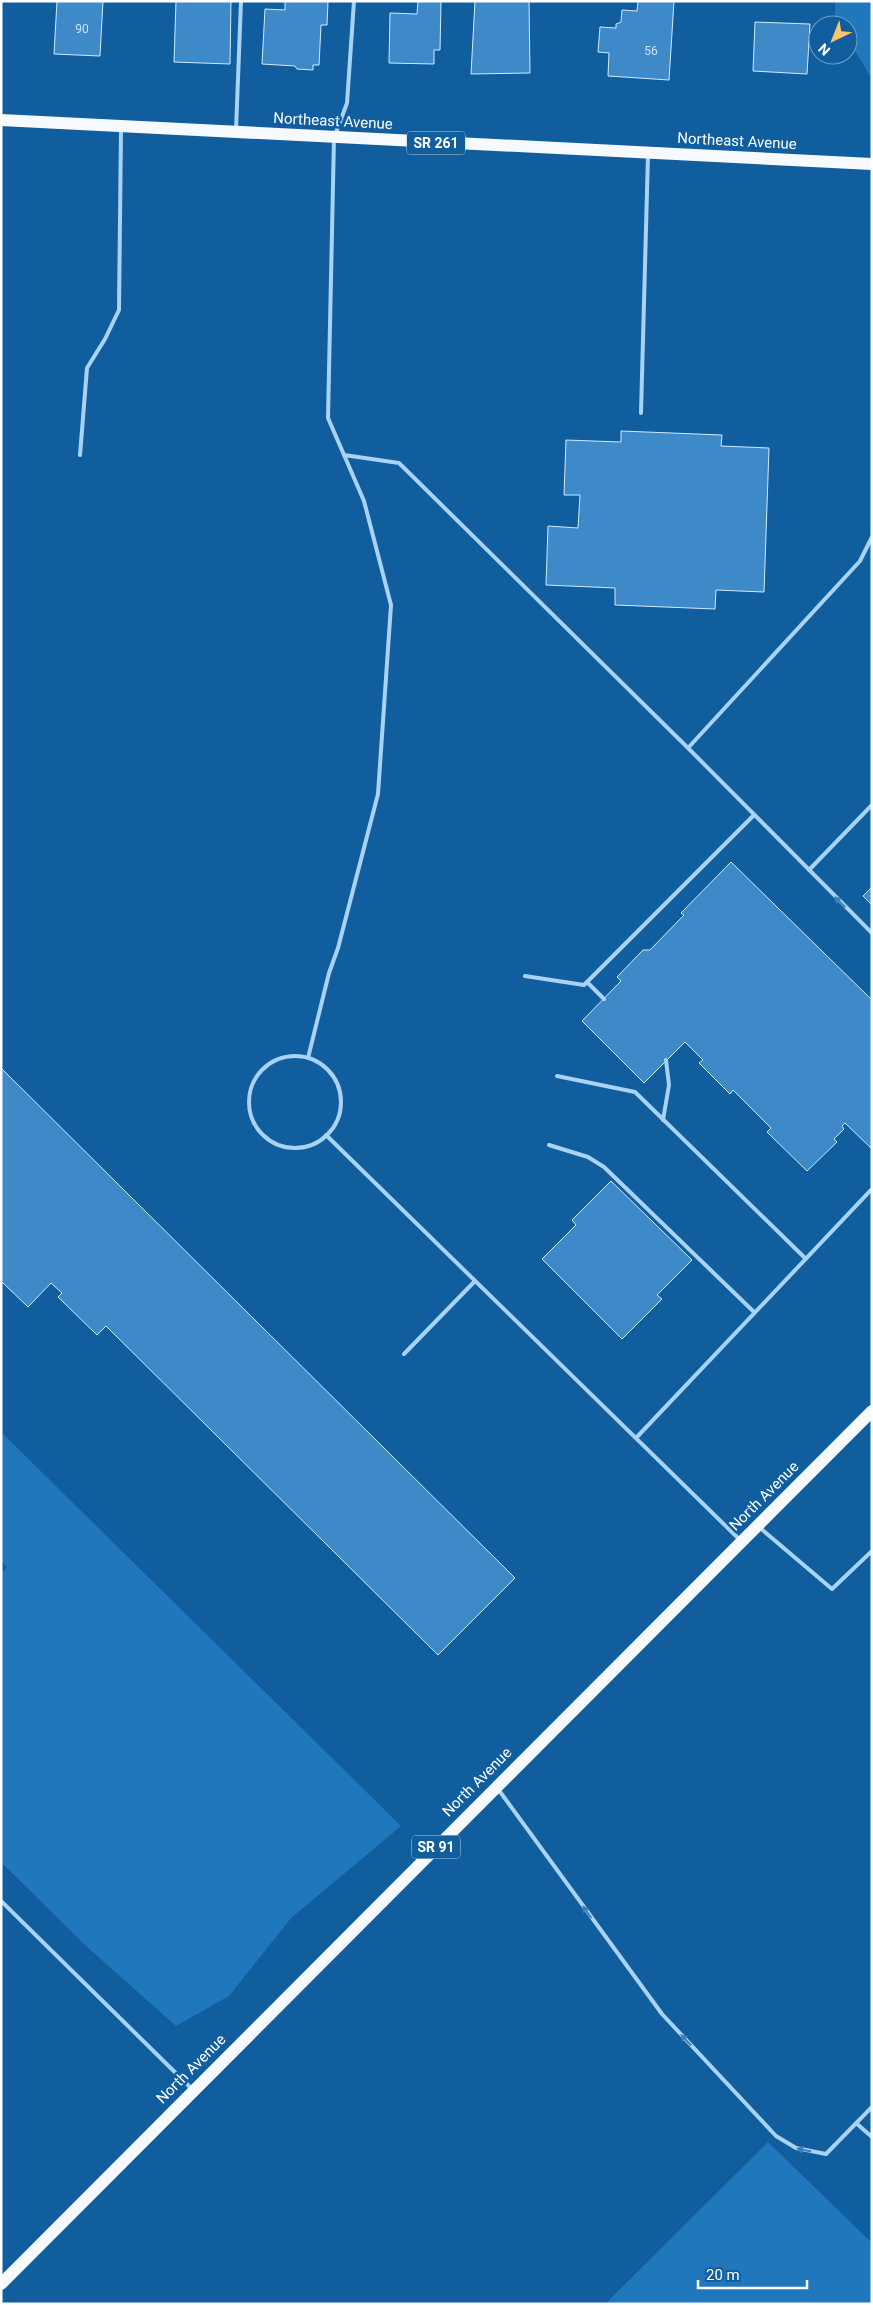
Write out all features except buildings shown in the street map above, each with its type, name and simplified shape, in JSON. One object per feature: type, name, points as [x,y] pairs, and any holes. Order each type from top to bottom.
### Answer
[{"type":"main road","name":"Northeast Avenue","points":[[1,120],[872,164]]},
{"type":"main road","name":"North Avenue","points":[[1,2284],[872,1411]]},
{"type":"lane","points":[[236,132],[241,1]]},
{"type":"lane","points":[[308,1058],[328,973],[338,948],[378,794],[392,605],[364,501],[328,418],[334,138],[347,103],[354,1]]},
{"type":"lane","points":[[80,455],[87,368],[119,310],[121,126]]},
{"type":"lane","points":[[641,413],[648,153]]},
{"type":"lane","points":[[344,455],[399,463],[688,748],[872,933]]},
{"type":"lane","points":[[688,748],[860,561],[872,537]]},
{"type":"lane","points":[[868,545],[872,550]]},
{"type":"lane","points":[[809,870],[872,805]]},
{"type":"lane","points":[[525,976],[584,985],[754,815]]},
{"type":"lane","points":[[587,982],[604,999]]},
{"type":"lane","points":[[295,1056],[308,1058],[324,1066],[334,1076],[340,1090],[341,1104],[338,1119],[326,1135],[320,1141],[306,1146],[291,1148],[277,1144],[264,1135],[254,1122],[250,1107],[250,1092],[256,1078],[266,1066],[280,1058],[295,1056]]},
{"type":"lane","points":[[663,1120],[669,1085],[666,1060]]},
{"type":"lane","points":[[557,1076],[635,1092],[805,1258]]},
{"type":"lane","points":[[326,1135],[741,1541]]},
{"type":"lane","points":[[549,1146],[588,1157],[604,1167],[754,1312]]},
{"type":"lane","points":[[636,1438],[872,1189]]},
{"type":"lane","points":[[404,1354],[474,1281]]},
{"type":"lane","points":[[757,1525],[832,1589],[872,1551]]},
{"type":"lane","points":[[496,1787],[662,2014],[776,2136],[796,2148],[826,2154],[872,2107]]},
{"type":"lane","points":[[1,1901],[193,2090]]},
{"type":"lane","points":[[856,2123],[872,2137]]},
{"type":"shaded area","points":[[835,1],[872,1],[872,79],[858,56],[858,15],[835,15]]},
{"type":"shaded area","points":[[1,1432],[401,1826],[291,1918],[229,1996],[176,2026],[85,1945],[1,1862],[1,1574],[7,1567],[1,1561]]},
{"type":"shaded area","points":[[768,2142],[872,2243],[872,2304],[605,2304]]}]
